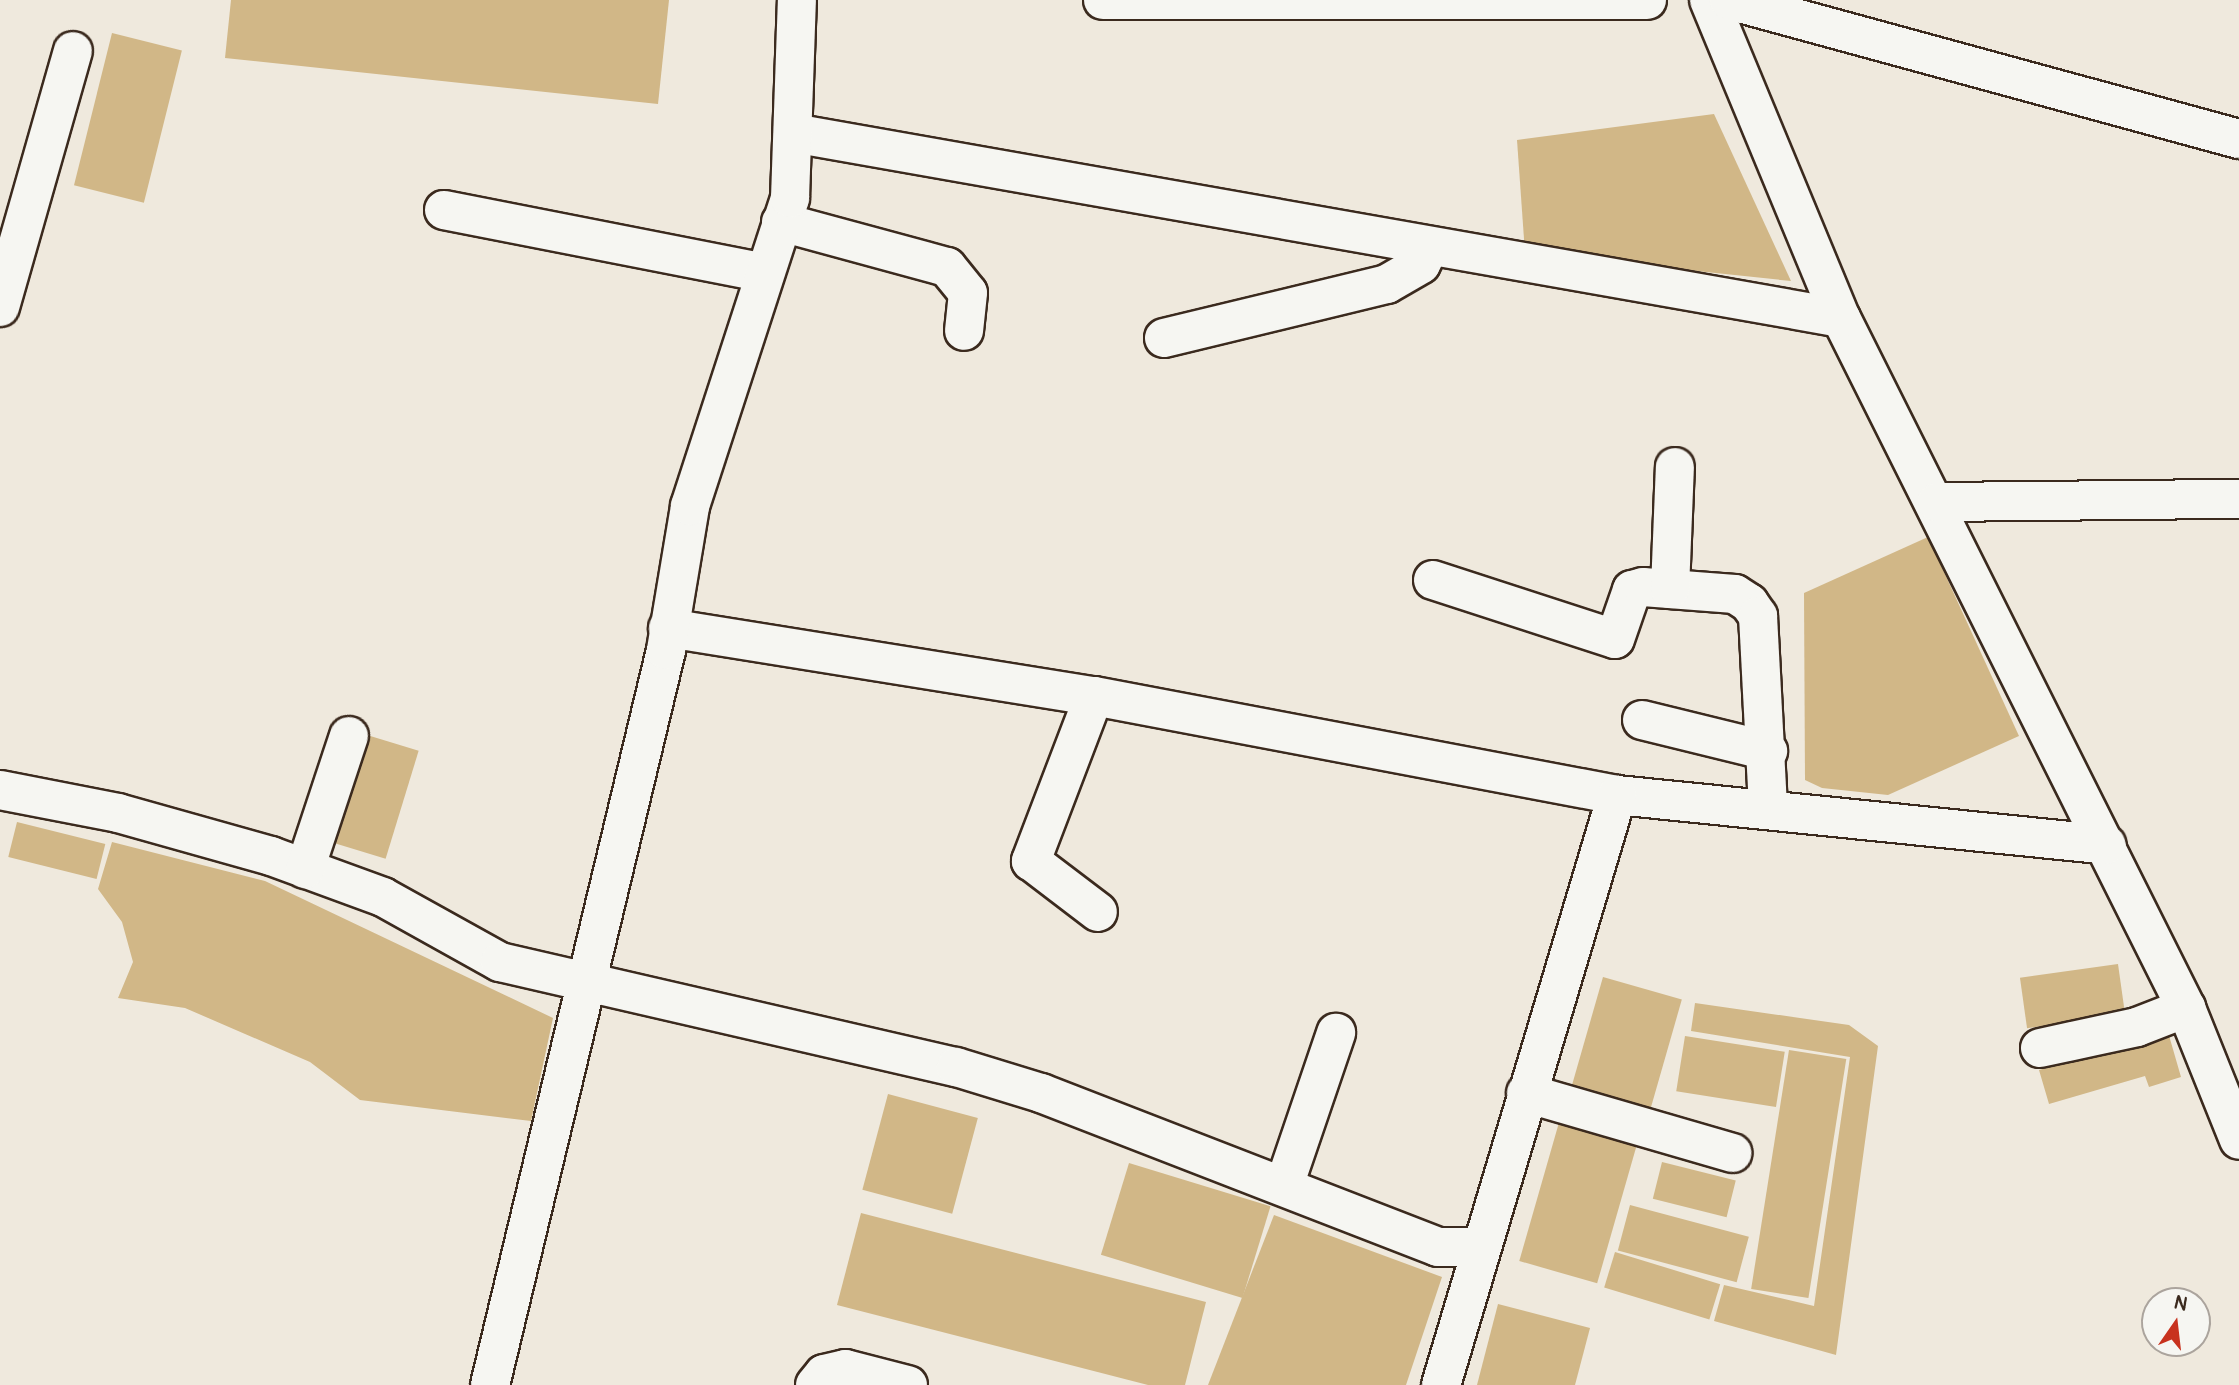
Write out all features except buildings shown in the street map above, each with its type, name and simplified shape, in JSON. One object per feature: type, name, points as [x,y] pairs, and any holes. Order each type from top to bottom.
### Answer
[{"type":"street","points":[[490,1385],[668,628],[690,506],[790,198],[797,0]]},
{"type":"street","points":[[1103,0],[1647,0]]},
{"type":"street","points":[[1709,0],[1841,318],[1937,502],[2186,1008],[2239,1140]]},
{"type":"street","points":[[1729,0],[2239,139]]},
{"type":"street","points":[[0,307],[5,265],[73,51]]},
{"type":"street","points":[[793,133],[1841,318]]},
{"type":"street","points":[[444,210],[765,273]]},
{"type":"street","points":[[781,222],[947,267],[968,293],[964,331]]},
{"type":"street","points":[[1164,338],[1387,284],[1421,264],[1430,246]]},
{"type":"street","points":[[1670,589],[1675,467]]},
{"type":"street","points":[[1937,502],[2239,499]]},
{"type":"street","points":[[1433,580],[1615,639],[1632,590],[1670,589],[1735,594],[1758,617],[1768,751],[1768,810]]},
{"type":"street","points":[[668,628],[1094,696],[1617,795],[2106,845]]},
{"type":"street","points":[[1094,696],[1031,861],[1098,912]]},
{"type":"street","points":[[1642,720],[1768,751]]},
{"type":"street","points":[[305,869],[349,736]]},
{"type":"street","points":[[0,790],[118,813],[305,869],[383,897],[500,962],[584,985],[956,1067],[1041,1093],[1438,1247],[1478,1247]]},
{"type":"street","points":[[1441,1385],[1478,1247],[1617,795]]},
{"type":"street","points":[[2040,1048],[2137,1027],[2186,1008]]},
{"type":"street","points":[[1284,1186],[1336,1033]]},
{"type":"street","points":[[1526,1093],[1732,1153]]},
{"type":"street","points":[[815,1385],[824,1374],[845,1369],[908,1385]]}]
